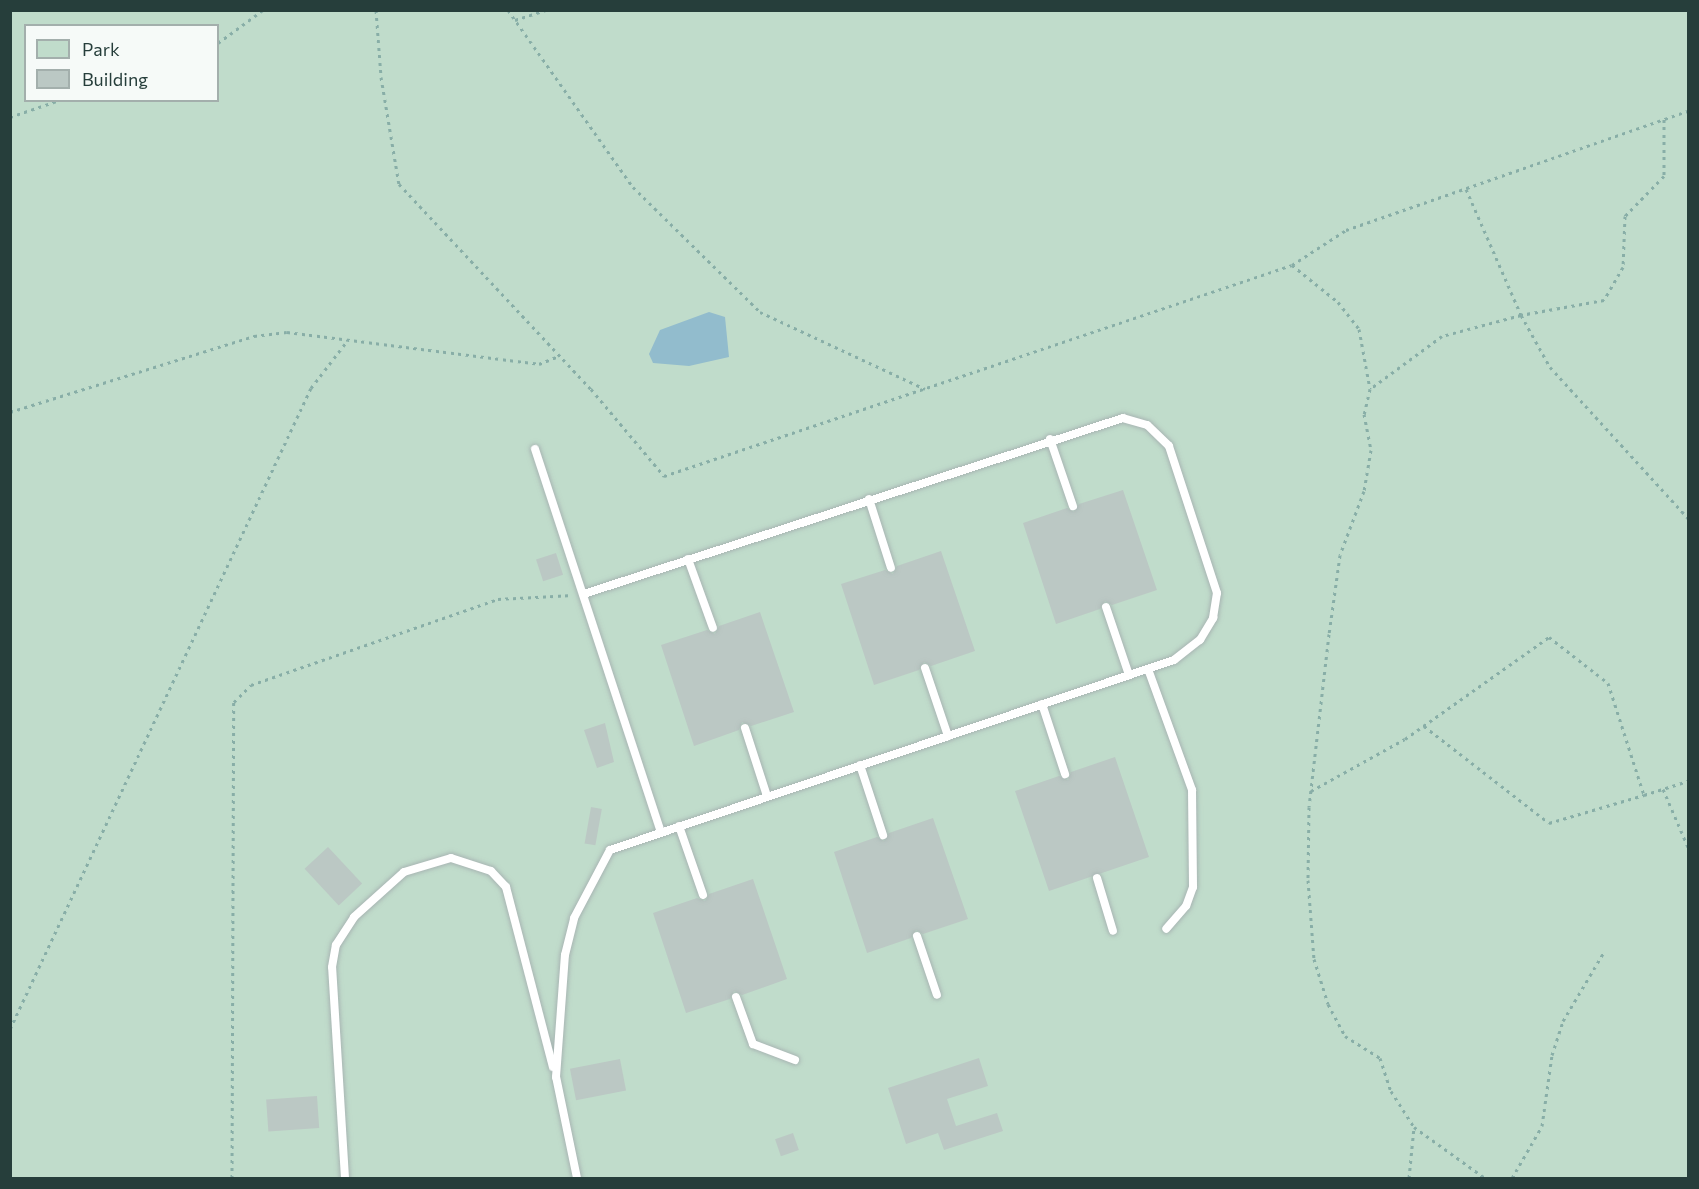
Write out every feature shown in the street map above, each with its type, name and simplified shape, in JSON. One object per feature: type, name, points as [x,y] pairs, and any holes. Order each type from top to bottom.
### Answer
[{"type":"lane","points":[[556,1077],[565,955],[574,918],[610,850],[1174,660],[1200,640],[1213,618],[1217,593],[1169,446],[1147,425],[1123,418],[1050,439],[584,594]]},
{"type":"lane","points":[[1050,439],[1073,506]]},
{"type":"lane","points":[[535,449],[660,832]]},
{"type":"lane","points":[[869,499],[891,568]]},
{"type":"lane","points":[[688,559],[713,628]]},
{"type":"lane","points":[[1106,607],[1129,675]]},
{"type":"lane","points":[[925,668],[948,736]]},
{"type":"lane","points":[[1148,669],[1192,790],[1192,887],[1186,906],[1166,929]]},
{"type":"lane","points":[[1042,704],[1065,774]]},
{"type":"lane","points":[[746,728],[767,796]]},
{"type":"lane","points":[[860,765],[883,835]]},
{"type":"lane","points":[[680,826],[703,896]]},
{"type":"lane","points":[[345,1179],[332,967],[336,945],[354,917],[404,872],[451,858],[491,871],[506,886],[556,1077],[577,1179]]},
{"type":"lane","points":[[1096,878],[1113,931]]},
{"type":"lane","points":[[917,936],[937,995]]},
{"type":"lane","points":[[736,996],[753,1044],[795,1060]]},
{"type":"path","points":[[219,42],[263,10]]},
{"type":"path","points":[[376,10],[381,77],[399,184],[559,356],[664,476],[1293,265],[1346,230],[1689,111]]},
{"type":"path","points":[[508,10],[633,187],[760,312],[926,390]]},
{"type":"path","points":[[515,20],[546,10]]},
{"type":"path","points":[[10,117],[54,102]]},
{"type":"path","points":[[1370,389],[1442,336],[1521,315],[1604,300],[1623,267],[1625,216],[1664,176],[1664,119]]},
{"type":"path","points":[[1466,188],[1521,315],[1550,367],[1689,518]]},
{"type":"path","points":[[1293,265],[1338,302],[1359,329],[1370,389],[1364,414],[1371,450],[1364,491],[1340,555],[1311,790],[1308,880],[1314,959],[1328,1005],[1345,1036],[1380,1059],[1390,1091],[1414,1126],[1485,1179]]},
{"type":"path","points":[[10,412],[254,336],[287,332],[539,364],[559,356]]},
{"type":"path","points":[[10,1029],[311,388],[348,340]]},
{"type":"path","points":[[232,1179],[234,702],[251,686],[498,599],[584,594]]},
{"type":"path","points":[[1311,790],[1424,726],[1549,637],[1608,683],[1644,795]]},
{"type":"path","points":[[1424,726],[1549,823],[1689,781]]},
{"type":"path","points":[[1662,789],[1689,847]]},
{"type":"path","points":[[1512,1179],[1542,1126],[1552,1055],[1563,1021],[1604,952]]},
{"type":"path","points":[[1408,1179],[1414,1126]]},
{"type":"green space","points":[[10,11],[1688,11],[1688,1178],[11,1178]]},
{"type":"water","points":[[709,312],[725,317],[729,357],[689,366],[653,363],[649,354],[660,330]]},
{"type":"building","points":[[1123,490],[1157,590],[1112,605],[1105,601],[1100,609],[1056,624],[1023,523],[1067,508],[1074,512],[1079,504]]},
{"type":"building","points":[[941,551],[975,651],[931,666],[924,662],[919,670],[874,685],[841,584],[885,570],[893,574],[897,566]]},
{"type":"building","points":[[556,553],[563,575],[543,581],[536,559]]},
{"type":"building","points":[[760,612],[794,712],[751,726],[742,722],[739,730],[694,746],[661,645],[707,630],[715,634],[719,626]]},
{"type":"building","points":[[605,723],[614,762],[597,768],[584,730]]},
{"type":"building","points":[[1115,757],[1149,857],[1049,891],[1015,791],[1059,776],[1068,780],[1071,772]]},
{"type":"building","points":[[591,807],[602,809],[595,845],[585,843]]},
{"type":"building","points":[[933,818],[968,919],[923,934],[916,930],[911,938],[867,953],[834,852],[877,837],[884,841],[889,833]]},
{"type":"building","points":[[328,847],[362,884],[339,905],[305,869]]},
{"type":"building","points":[[753,879],[787,979],[742,995],[734,991],[730,999],[686,1013],[653,913],[697,898],[705,901],[709,894]]},
{"type":"building","points":[[979,1058],[988,1086],[947,1099],[956,1126],[997,1113],[1003,1131],[944,1150],[938,1133],[906,1144],[888,1088]]},
{"type":"building","points":[[620,1059],[626,1090],[576,1100],[570,1069]]},
{"type":"building","points":[[317,1096],[319,1128],[268,1131],[266,1100]]},
{"type":"building","points":[[793,1133],[799,1150],[781,1156],[775,1139]]}]
